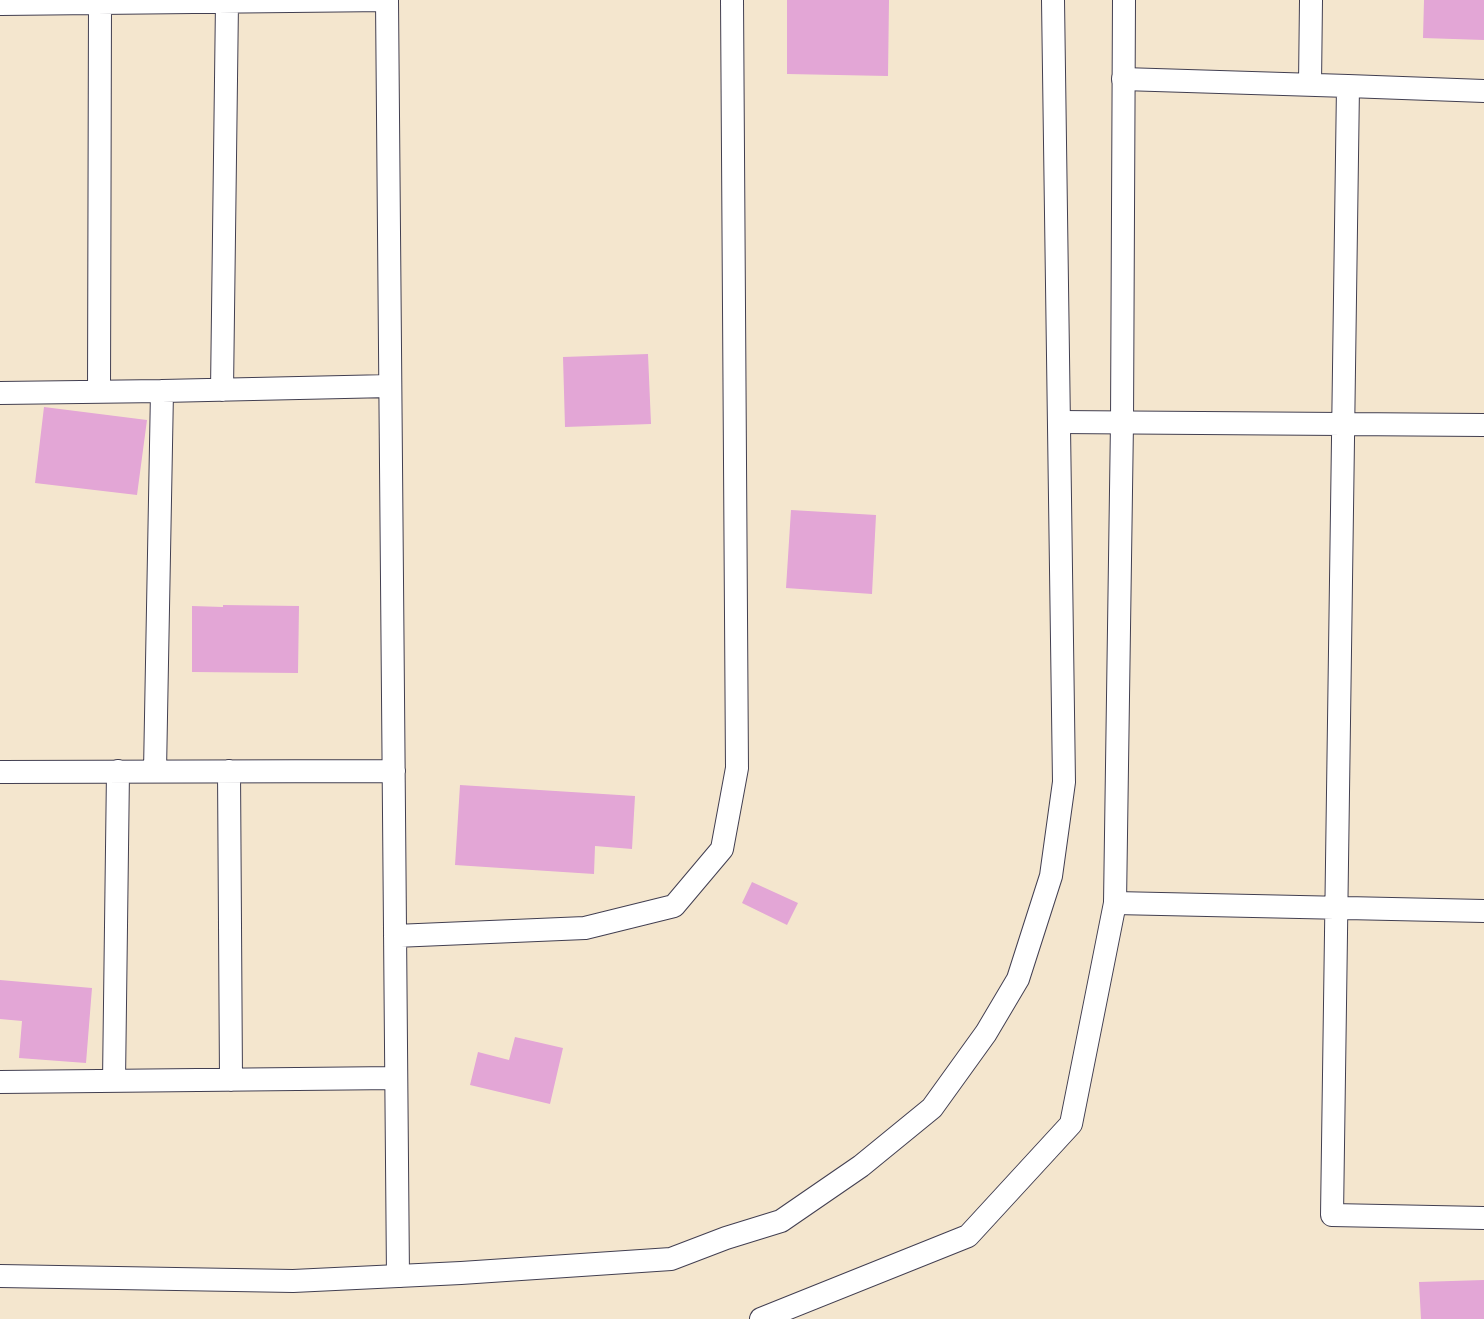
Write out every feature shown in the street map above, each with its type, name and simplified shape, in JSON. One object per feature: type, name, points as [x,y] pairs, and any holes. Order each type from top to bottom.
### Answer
[{"type":"street","points":[[0,4],[387,0],[398,1276]]},
{"type":"street","points":[[395,936],[585,928],[674,906],[722,849],[737,768],[732,0]]},
{"type":"street","points":[[0,1276],[293,1281],[671,1259],[726,1238],[781,1221],[861,1166],[932,1108],[986,1033],[1018,979],[1051,876],[1064,782],[1053,0]]},
{"type":"street","points":[[761,1319],[968,1236],[1071,1124],[1115,903],[1122,422],[1124,0]]},
{"type":"street","points":[[1310,84],[1311,0]]},
{"type":"street","points":[[222,390],[227,2]]},
{"type":"street","points":[[99,391],[100,3]]},
{"type":"street","points":[[1123,79],[1310,84],[1484,91]]},
{"type":"street","points":[[1348,86],[1332,1215],[1484,1218]]},
{"type":"street","points":[[0,392],[162,391],[390,386]]},
{"type":"street","points":[[155,771],[162,391]]},
{"type":"street","points":[[1059,422],[1484,426]]},
{"type":"street","points":[[0,772],[394,770]]},
{"type":"street","points":[[228,771],[231,1080]]},
{"type":"street","points":[[114,1081],[118,772]]},
{"type":"street","points":[[1115,903],[1484,911]]},
{"type":"street","points":[[0,1082],[396,1078]]},
{"type":"building","points":[[787,0],[889,0],[888,76],[787,74]]},
{"type":"building","points":[[1424,0],[1484,0],[1484,40],[1423,38]]},
{"type":"building","points":[[648,354],[651,424],[565,427],[563,357]]},
{"type":"building","points":[[44,407],[147,420],[137,495],[35,483]]},
{"type":"building","points":[[791,510],[876,515],[872,594],[786,588]]},
{"type":"building","points":[[223,605],[299,606],[298,673],[192,672],[192,606],[223,607]]},
{"type":"building","points":[[460,785],[635,796],[632,849],[595,846],[594,874],[455,865]]},
{"type":"building","points":[[752,882],[798,903],[787,925],[742,903]]},
{"type":"building","points":[[0,980],[92,988],[86,1063],[19,1058],[22,1021],[0,1019]]},
{"type":"building","points":[[515,1037],[563,1048],[550,1104],[470,1085],[478,1052],[509,1060]]},
{"type":"building","points":[[1484,1280],[1484,1319],[1421,1319],[1419,1282]]}]
